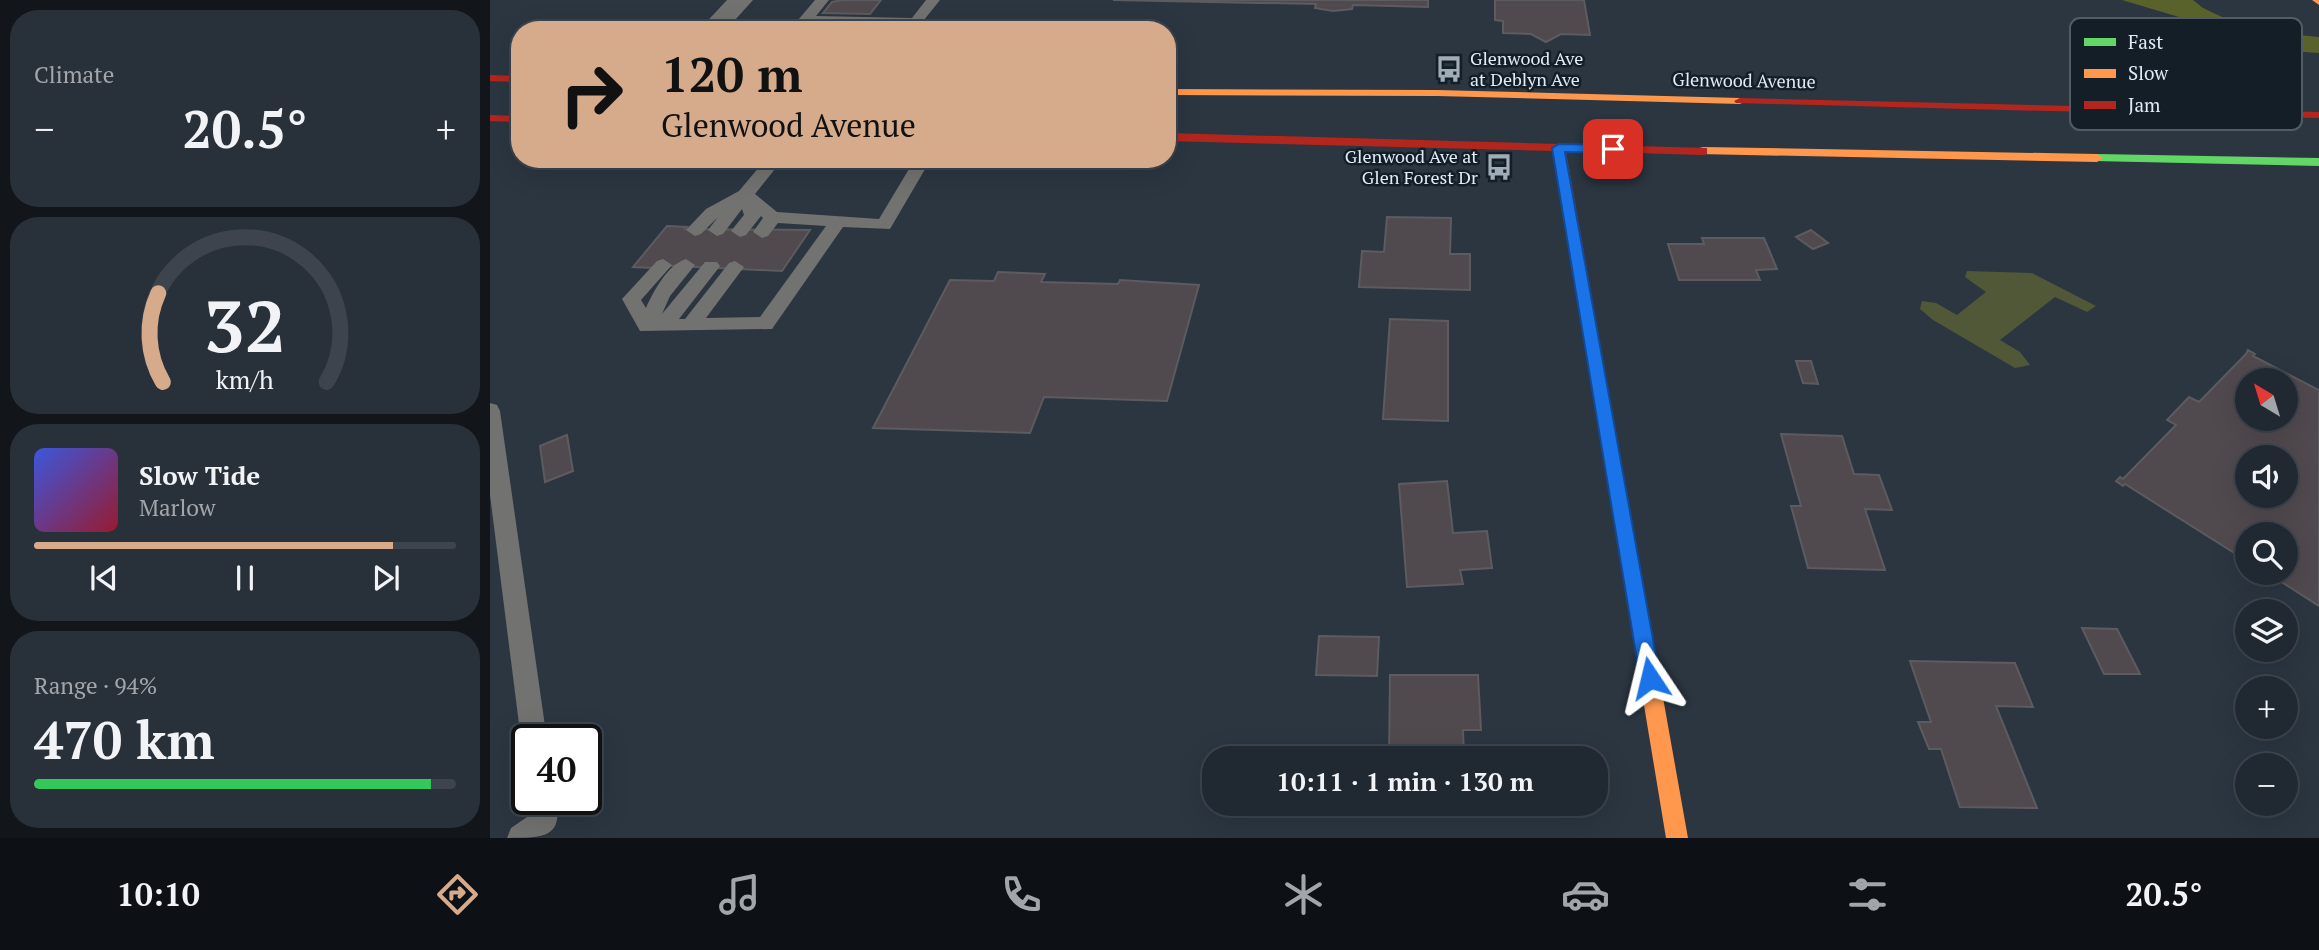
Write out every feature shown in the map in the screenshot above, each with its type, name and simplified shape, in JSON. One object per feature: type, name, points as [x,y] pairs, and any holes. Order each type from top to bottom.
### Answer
[{"type":"main road","points":[[490,78],[511,79]]},
{"type":"main road","name":"Glenwood Avenue","points":[[1176,92],[1437,93],[2070,109]]},
{"type":"main road","points":[[490,118],[511,119]]},
{"type":"main road","points":[[1176,137],[1559,148],[2319,162]]},
{"type":"main road","points":[[1559,148],[1677,838]]},
{"type":"street","points":[[721,21],[741,0]]},
{"type":"lane","points":[[822,0],[805,20],[823,21]]},
{"type":"lane","points":[[917,21],[933,0]]},
{"type":"lane","points":[[717,230],[768,168]]},
{"type":"lane","points":[[745,195],[767,224],[838,222],[884,225],[917,168]]},
{"type":"lane","points":[[695,230],[712,213],[745,195]]},
{"type":"lane","points":[[740,231],[752,215],[745,195]]},
{"type":"lane","points":[[663,265],[631,299],[656,325],[765,324],[838,222]]},
{"type":"lane","points":[[656,325],[662,294],[686,265]]},
{"type":"lane","points":[[656,325],[712,266]]},
{"type":"lane","points":[[691,325],[736,267]]},
{"type":"lane","points":[[490,411],[532,724]]},
{"type":"lane","points":[[521,838],[545,822],[544,815]]},
{"type":"green space","points":[[2122,0],[2193,0],[2224,18],[2182,18]]},
{"type":"green space","points":[[2302,35],[2319,37],[2319,53],[2302,52]]},
{"type":"green space","points":[[1967,271],[2032,273],[2096,306],[2087,312],[2055,297],[2000,340],[2020,352],[2030,365],[2015,368],[1933,320],[1920,309],[1922,301],[1936,303],[1957,315],[1986,292],[1965,277]]},
{"type":"building","points":[[881,0],[870,14],[823,13],[832,2]]},
{"type":"building","points":[[1113,0],[1428,0],[1428,7],[1353,5],[1352,9],[1333,11],[1315,8],[1316,4]]},
{"type":"building","points":[[1495,0],[1584,0],[1590,35],[1561,34],[1546,42],[1531,34],[1503,33],[1503,21],[1495,20]]},
{"type":"building","points":[[1387,217],[1451,218],[1450,254],[1470,254],[1470,290],[1359,287],[1362,251],[1384,252]]},
{"type":"building","points":[[667,226],[687,227],[685,229],[810,230],[782,271],[655,265],[653,268],[633,267]]},
{"type":"building","points":[[1811,230],[1828,243],[1813,249],[1796,237]]},
{"type":"building","points":[[1702,238],[1764,238],[1777,269],[1756,270],[1760,280],[1679,280],[1668,244],[1704,244]]},
{"type":"building","points":[[998,272],[1045,274],[1041,282],[1118,284],[1120,280],[1199,285],[1167,401],[1044,397],[1030,433],[873,428],[950,280],[994,281]]},
{"type":"building","points":[[1390,319],[1448,321],[1448,421],[1383,419]]},
{"type":"building","points":[[2248,350],[2255,354],[2253,356],[2276,368],[2235,368],[2235,431],[2298,431],[2298,379],[2319,390],[2319,606],[2286,585],[2298,585],[2298,522],[2235,522],[2235,553],[2125,484],[2123,486],[2116,481],[2120,477],[2123,479],[2176,425],[2167,420],[2189,397],[2199,402]]},
{"type":"building","points":[[1796,361],[1811,361],[1818,384],[1803,383]]},
{"type":"building","points":[[1781,434],[1842,436],[1854,474],[1879,475],[1892,510],[1865,509],[1885,570],[1808,568],[1791,506],[1801,506]]},
{"type":"building","points":[[567,435],[573,471],[545,482],[540,446]]},
{"type":"building","points":[[1447,481],[1453,533],[1487,531],[1492,568],[1460,570],[1463,584],[1407,587],[1399,484]]},
{"type":"building","points":[[2082,628],[2117,629],[2140,674],[2104,674]]},
{"type":"building","points":[[1319,636],[1379,637],[1377,676],[1316,675]]},
{"type":"building","points":[[1910,661],[2015,663],[2033,707],[1996,706],[2037,808],[1960,807],[1941,749],[1929,749],[1918,722],[1931,722]]},
{"type":"building","points":[[1390,675],[1478,675],[1481,730],[1463,730],[1464,746],[1389,746]]},
{"type":"traffic: fast","points":[[2097,158],[2319,162]]},
{"type":"traffic: slow","points":[[1176,92],[1437,93],[1740,101]]},
{"type":"traffic: slow","points":[[1703,151],[2097,158]]},
{"type":"traffic: slow","points":[[1649,675],[1677,838]]},
{"type":"traffic: jam","points":[[490,78],[511,79]]},
{"type":"traffic: jam","points":[[1740,101],[2070,109]]},
{"type":"traffic: jam","points":[[2302,115],[2319,115]]},
{"type":"traffic: jam","points":[[490,118],[511,119]]},
{"type":"traffic: jam","points":[[1176,137],[1703,151]]},
{"type":"traffic: jam","points":[[1559,148],[1649,675]]},
{"type":"place","name":"Glenwood Ave at Deblyn Ave","points":[[1449,69]]},
{"type":"place","name":"Glenwood Ave at Glen Forest Dr","points":[[1499,167]]},
{"type":"route","points":[[1613,149],[1559,148],[1650,678]]}]
